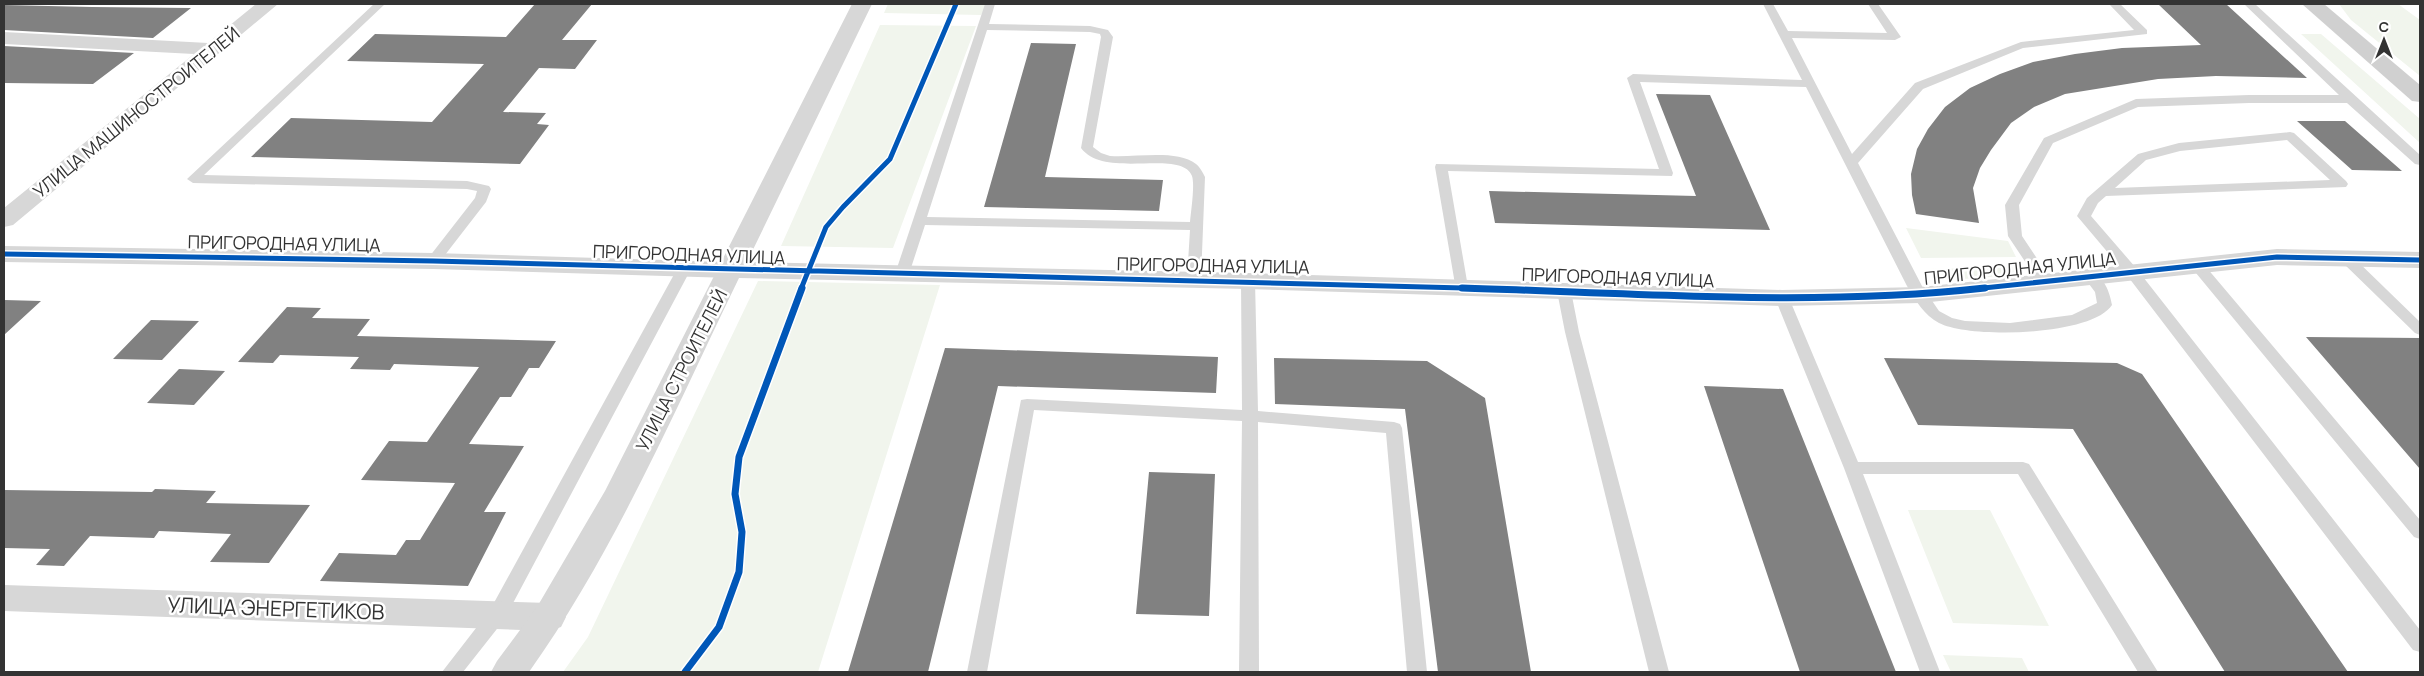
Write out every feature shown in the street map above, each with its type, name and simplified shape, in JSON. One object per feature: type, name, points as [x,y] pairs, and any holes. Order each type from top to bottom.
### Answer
[{"type":"main road","points":[[2312,4],[2412,81],[2420,96]]},
{"type":"street","name":"УЛИЦА МАШИНОСТРОИТЕЛЕЙ","points":[[4,220],[268,4]]},
{"type":"street","name":"УЛИЦА СТРОИТЕЛЕЙ","points":[[509,672],[549,617],[619,494],[862,4]]},
{"type":"street","points":[[4,38],[213,49]]},
{"type":"street","name":"ПРИГОРОДНАЯ УЛИЦА","points":[[4,254],[433,260],[684,269],[1194,279],[1782,298],[1920,295],[2130,271],[2277,257],[2420,260]]},
{"type":"street","name":"УЛИЦА ЭНЕРГЕТИКОВ","points":[[4,598],[549,617]]},
{"type":"lane","points":[[380,4],[193,179],[467,186],[484,189],[481,199],[433,260]]},
{"type":"lane","points":[[902,274],[990,4]]},
{"type":"lane","points":[[1768,4],[1920,295],[1933,314],[1945,322],[1974,328],[2013,328],[2056,324],[2088,315],[2105,305],[2102,291],[2090,276]]},
{"type":"lane","points":[[1784,34],[1896,37],[1873,4]]},
{"type":"lane","points":[[1850,162],[1919,86],[2022,45],[2143,32],[2114,4]]},
{"type":"lane","points":[[2249,4],[2350,99],[2420,160]]},
{"type":"lane","points":[[982,27],[1090,29],[1104,32],[1107,37],[1088,148],[1093,156],[1108,160],[1174,162],[1192,166],[1199,177],[1194,279]]},
{"type":"lane","points":[[1461,287],[1441,167],[1667,173],[1633,78],[1810,84]]},
{"type":"lane","points":[[2045,281],[2015,236],[2012,205],[2048,141],[2136,103],[2249,99],[2350,99]]},
{"type":"lane","points":[[2102,192],[2341,184],[2290,136],[2179,147],[2142,157],[2102,192],[2092,201],[2084,216],[2130,271],[2420,644]]},
{"type":"lane","points":[[920,221],[1197,226]]},
{"type":"lane","points":[[2347,259],[2420,330]]},
{"type":"lane","points":[[2196,264],[2420,532]]},
{"type":"lane","points":[[452,672],[496,615],[684,269]]},
{"type":"lane","points":[[1248,281],[1250,416],[1249,672]]},
{"type":"lane","points":[[1564,291],[1572,332],[1659,672]]},
{"type":"lane","points":[[1782,298],[1852,468],[1930,672]]},
{"type":"lane","points":[[977,672],[1027,404],[1250,416],[1394,428],[1417,672]]},
{"type":"lane","points":[[1852,468],[2023,468],[2148,672]]},
{"type":"shaded area","points":[[888,4],[987,4],[981,15],[884,13]]},
{"type":"shaded area","points":[[2339,4],[2398,4],[2420,20],[2420,76],[2351,20]]},
{"type":"shaded area","points":[[880,25],[976,26],[893,248],[781,246]]},
{"type":"shaded area","points":[[2301,34],[2321,34],[2420,119],[2420,143]]},
{"type":"shaded area","points":[[1906,228],[2008,241],[2016,257],[1921,258]]},
{"type":"shaded area","points":[[2020,267],[2021,272],[2016,274],[1971,279],[1949,277],[1929,269]]},
{"type":"shaded area","points":[[758,281],[940,285],[818,672],[563,672],[588,637]]},
{"type":"shaded area","points":[[1908,510],[1990,510],[2049,626],[1953,623]]},
{"type":"shaded area","points":[[1943,655],[2022,658],[2029,672],[1951,672]]},
{"type":"building","points":[[535,4],[592,4],[562,40],[597,40],[575,69],[539,68],[503,112],[546,113],[537,124],[549,125],[520,164],[251,157],[291,118],[432,122],[484,64],[347,61],[375,34],[506,37]]},
{"type":"building","points":[[2158,4],[2226,4],[2307,78],[2216,76],[2158,79],[2065,94],[2034,107],[2011,123],[1991,150],[1980,168],[1973,188],[1979,223],[1916,214],[1912,195],[1911,174],[1917,149],[1928,129],[1945,107],[1970,88],[2033,62],[2122,48],[2201,45]]},
{"type":"building","points":[[4,5],[191,8],[153,38],[4,30]]},
{"type":"building","points":[[1031,43],[1076,44],[1045,177],[1163,180],[1159,211],[984,207]]},
{"type":"building","points":[[4,46],[134,53],[93,84],[4,83]]},
{"type":"building","points":[[1656,94],[1710,95],[1770,230],[1495,223],[1489,191],[1696,196]]},
{"type":"building","points":[[2297,121],[2345,121],[2402,171],[2352,170]]},
{"type":"building","points":[[4,300],[41,301],[4,335]]},
{"type":"building","points":[[287,307],[321,308],[312,318],[370,319],[357,336],[556,341],[539,368],[529,368],[511,397],[500,397],[469,444],[524,446],[484,512],[506,512],[468,586],[320,581],[339,553],[396,555],[406,540],[420,540],[455,483],[361,480],[389,441],[427,442],[479,367],[394,364],[390,370],[350,369],[359,357],[280,355],[273,363],[238,362]]},
{"type":"building","points":[[151,320],[199,321],[162,360],[113,359]]},
{"type":"building","points":[[2306,337],[2420,338],[2420,469]]},
{"type":"building","points":[[945,348],[1218,357],[1216,393],[998,386],[928,672],[848,672]]},
{"type":"building","points":[[1274,358],[1427,361],[1485,398],[1531,672],[1438,672],[1405,409],[1275,404]]},
{"type":"building","points":[[1884,358],[2117,363],[2142,374],[2348,672],[2225,672],[2073,429],[1918,425]]},
{"type":"building","points":[[179,369],[225,371],[194,405],[147,403]]},
{"type":"building","points":[[1704,386],[1783,389],[1896,672],[1800,672]]},
{"type":"building","points":[[1149,472],[1215,474],[1209,616],[1136,614]]},
{"type":"building","points":[[155,489],[216,491],[206,503],[310,505],[269,563],[210,562],[231,534],[159,531],[154,538],[90,536],[64,566],[36,565],[50,549],[4,548],[4,490],[152,492]]},
{"type":"cycle path","points":[[685,672],[719,627],[739,572],[742,532],[735,494],[739,457],[820,239],[834,217],[890,159],[956,4]]},
{"type":"cycle path","points":[[4,254],[433,261],[789,272],[1248,281],[1782,298],[1921,295],[2196,264],[2277,257],[2420,260]]}]
